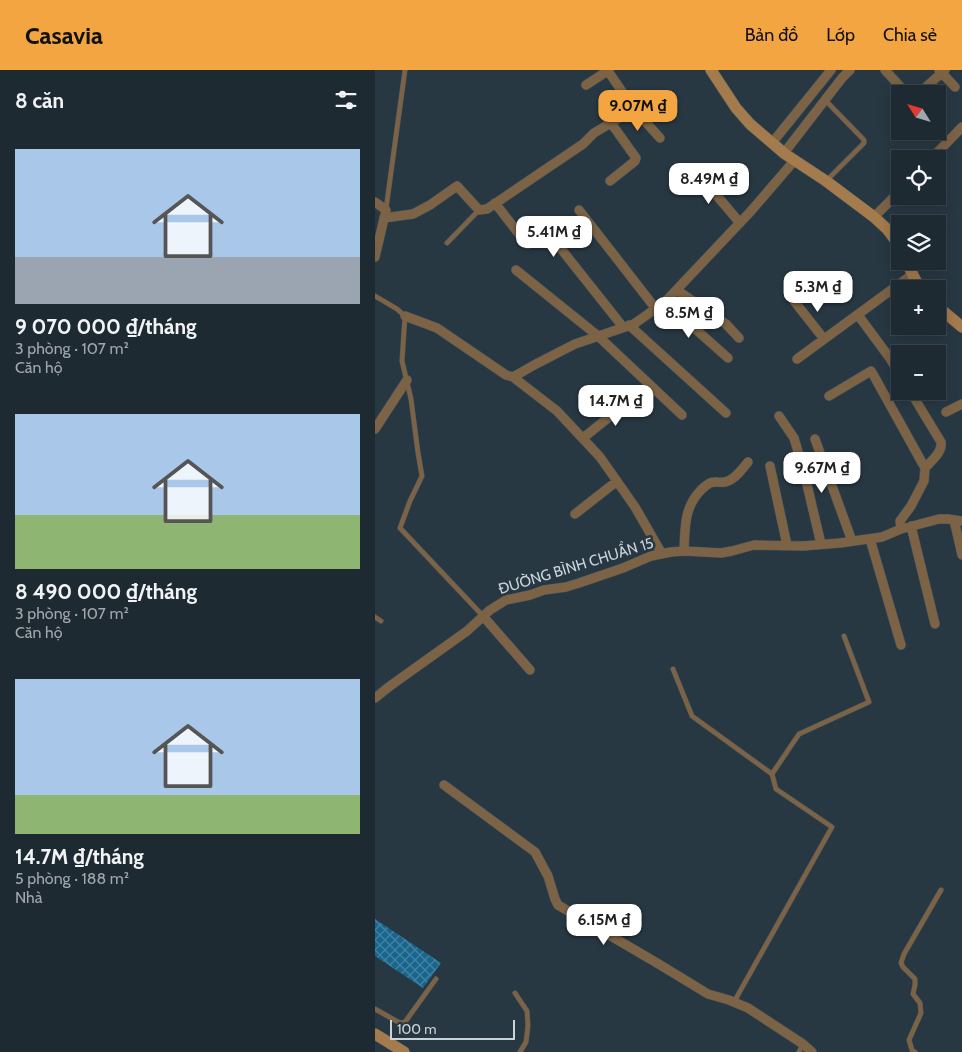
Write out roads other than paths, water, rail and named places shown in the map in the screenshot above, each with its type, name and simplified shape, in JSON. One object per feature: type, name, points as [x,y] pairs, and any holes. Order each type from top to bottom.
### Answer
[{"type":"street","points":[[711,70],[736,108],[750,124],[789,157],[826,181],[874,217],[891,234]]},
{"type":"street","points":[[772,142],[831,70]]},
{"type":"street","points":[[513,378],[575,344],[634,324],[665,302],[740,223],[789,157],[842,78],[850,70]]},
{"type":"street","points":[[885,70],[899,85]]},
{"type":"street","points":[[586,85],[609,71],[634,109],[660,138]]},
{"type":"street","points":[[927,85],[942,71],[955,87]]},
{"type":"street","points":[[385,214],[413,214],[430,205],[457,186],[479,210],[487,209],[583,144],[594,133],[634,109]]},
{"type":"street","points":[[610,181],[636,158],[611,123]]},
{"type":"street","points":[[940,150],[962,127]]},
{"type":"street","points":[[696,171],[740,223]]},
{"type":"street","points":[[874,217],[891,200]]},
{"type":"street","points":[[375,202],[385,214]]},
{"type":"street","points":[[495,203],[526,243],[528,244],[546,232],[551,234],[626,326],[726,413]]},
{"type":"street","points":[[579,210],[656,309]]},
{"type":"street","points":[[375,257],[385,214]]},
{"type":"street","points":[[516,270],[598,336],[682,414]]},
{"type":"street","points":[[911,270],[916,280]]},
{"type":"street","points":[[797,359],[913,274]]},
{"type":"street","points":[[677,290],[726,324],[739,338]]},
{"type":"street","points":[[794,301],[824,339]]},
{"type":"street","points":[[665,302],[728,358]]},
{"type":"street","points":[[946,314],[962,327]]},
{"type":"street","points":[[858,315],[891,360]]},
{"type":"street","points":[[405,316],[437,328],[513,378],[557,411],[600,457],[635,507],[662,554]]},
{"type":"street","points":[[829,396],[871,371],[925,468],[924,481],[911,506],[900,521],[901,529]]},
{"type":"street","points":[[375,429],[407,380]]},
{"type":"street","points":[[583,438],[633,398]]},
{"type":"street","points":[[915,400],[941,442],[942,447],[925,468]]},
{"type":"street","points":[[946,412],[962,404]]},
{"type":"street","points":[[779,416],[794,438],[821,544]]},
{"type":"street","points":[[815,439],[852,541]]},
{"type":"street","points":[[684,551],[685,519],[689,507],[697,494],[707,484],[727,482],[738,475],[748,462]]},
{"type":"street","points":[[770,466],[787,545]]},
{"type":"street","points":[[575,514],[617,481]]},
{"type":"street","name":"ĐƯỜNG BÌNH CHUẨN 15","points":[[375,698],[467,631],[495,606],[506,600],[544,590],[566,587],[623,568],[651,556],[671,552],[721,553],[754,545],[803,546],[840,543],[882,537],[911,526],[939,520],[958,520]]},
{"type":"street","points":[[958,520],[962,555]]},
{"type":"street","points":[[911,526],[935,624]]},
{"type":"street","points":[[870,539],[901,645]]},
{"type":"street","points":[[483,616],[530,670]]},
{"type":"street","points":[[444,785],[535,852],[548,876],[558,906],[657,962],[708,994],[748,1008],[801,1048],[812,1052]]},
{"type":"street","points":[[375,1034],[404,1052]]},
{"type":"lane","points":[[385,214],[405,70]]},
{"type":"lane","points":[[826,181],[864,143],[864,140],[828,103]]},
{"type":"lane","points":[[447,243],[479,210]]},
{"type":"lane","points":[[375,296],[405,316],[402,361],[411,398],[422,476],[400,528],[483,616]]},
{"type":"lane","points":[[375,617],[381,621]]},
{"type":"lane","points":[[772,774],[799,734],[869,702],[844,636]]},
{"type":"lane","points":[[673,669],[692,716],[772,774],[776,789],[832,827],[734,1002]]},
{"type":"lane","points":[[915,1052],[912,1050],[909,1040],[921,1013],[920,1003],[913,994],[915,979],[903,967],[901,962],[941,890]]},
{"type":"lane","points":[[375,1009],[400,1023],[405,1022],[436,979]]},
{"type":"lane","points":[[515,993],[527,1011],[526,1042],[520,1052]]}]
